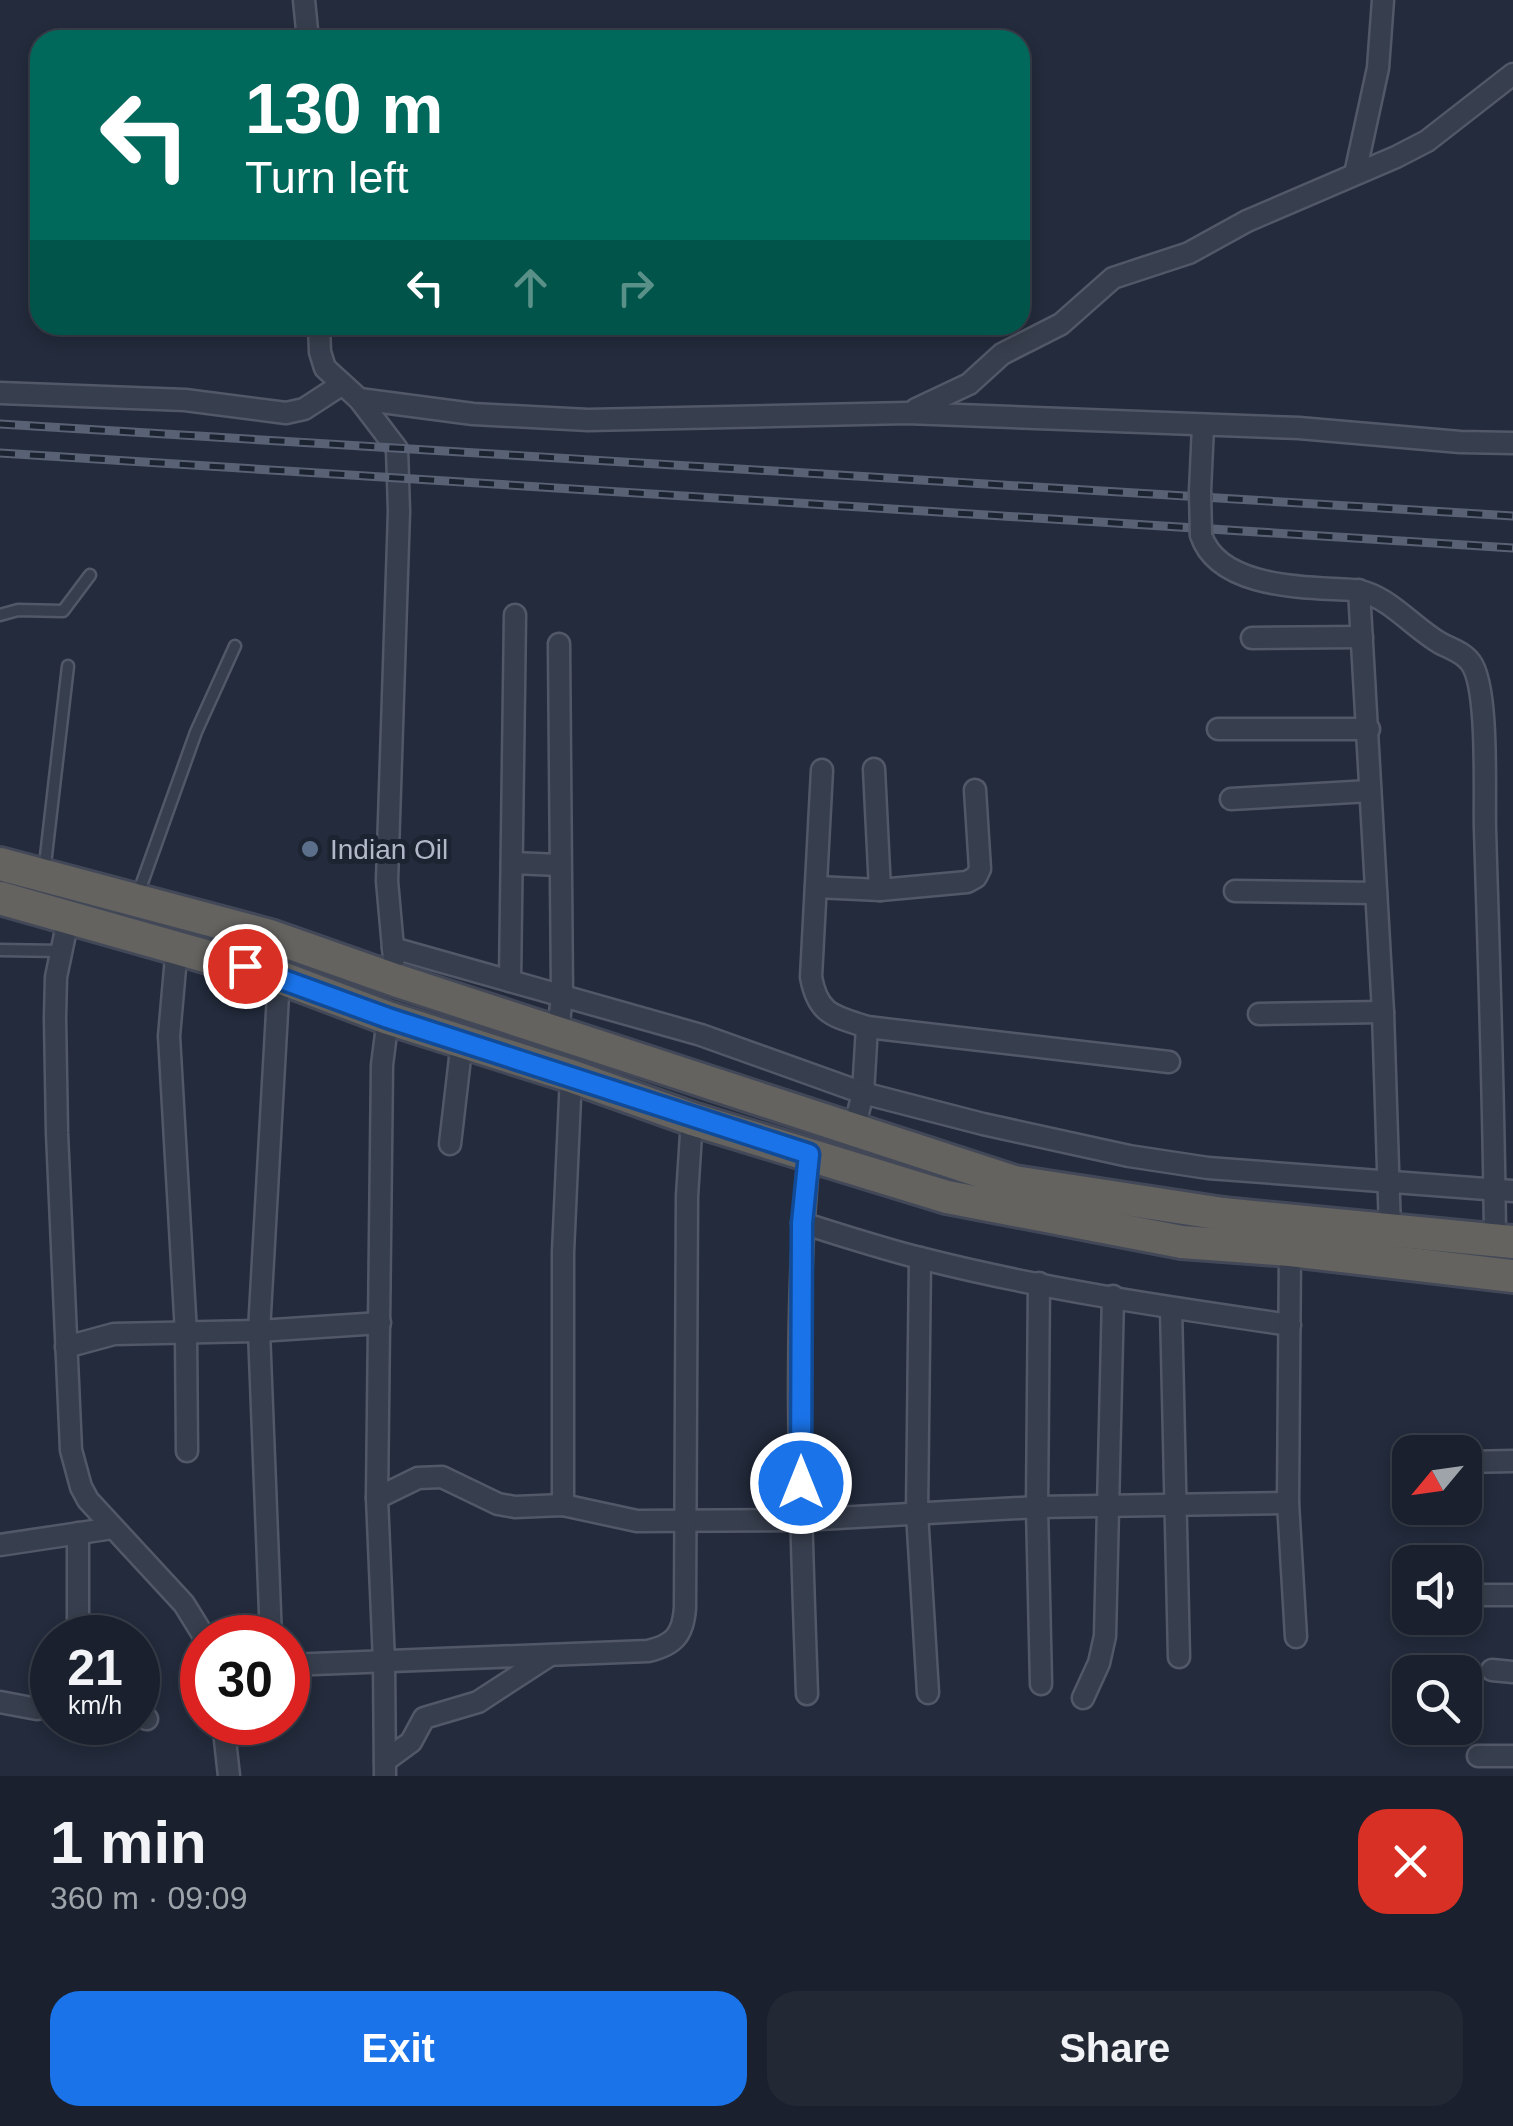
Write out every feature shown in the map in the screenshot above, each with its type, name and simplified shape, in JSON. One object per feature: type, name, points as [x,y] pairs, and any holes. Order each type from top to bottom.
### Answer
[{"type":"highway","points":[[0,864],[270,936],[394,964],[558,1032],[1014,1182],[1223,1214],[1504,1241]]},
{"type":"highway","points":[[0,898],[65,935],[177,946],[279,977],[388,1018],[692,1119],[947,1197],[1182,1242],[1290,1250],[1513,1276]]},
{"type":"street","points":[[304,0],[307,30]]},
{"type":"street","points":[[1355,174],[1366,138],[1378,68],[1383,0]]},
{"type":"street","points":[[906,413],[969,384],[1002,354],[1061,324],[1113,278],[1189,252],[1248,221],[1428,141],[1513,74]]},
{"type":"street","points":[[320,335],[322,361],[331,376],[359,398],[397,449],[399,511],[387,881],[394,964],[510,981],[700,1034],[863,1092],[982,1124],[1129,1156],[1208,1168],[1504,1190]]},
{"type":"street","points":[[0,392],[185,400],[286,413],[304,408],[342,385]]},
{"type":"street","points":[[359,398],[473,414],[588,420],[906,413],[1300,428],[1513,443]]},
{"type":"street","points":[[1204,426],[1201,535],[1208,549],[1242,574],[1282,585],[1359,590],[1375,596],[1471,662],[1481,688],[1504,1241]]},
{"type":"street","points":[[1359,590],[1383,1012],[1390,1230]]},
{"type":"street","points":[[510,981],[516,615]]},
{"type":"street","points":[[1252,638],[1362,637]]},
{"type":"street","points":[[558,1032],[562,995],[559,644]]},
{"type":"street","points":[[1218,728],[1369,729]]},
{"type":"street","points":[[874,769],[880,890]]},
{"type":"street","points":[[822,770],[811,977],[822,1007],[832,1015],[867,1028],[1170,1062]]},
{"type":"street","points":[[816,887],[880,890],[968,882],[980,870],[975,790]]},
{"type":"street","points":[[1231,799],[1370,791]]},
{"type":"street","points":[[512,863],[560,865]]},
{"type":"street","points":[[1235,891],[1376,892]]},
{"type":"street","points":[[65,935],[56,978],[55,1034],[68,1424],[75,1469],[88,1500],[191,1615]]},
{"type":"street","points":[[177,946],[169,1036],[186,1333],[186,1451]]},
{"type":"street","points":[[270,1615],[260,1332],[279,977]]},
{"type":"street","points":[[1260,1014],[1383,1012]]},
{"type":"street","points":[[385,1769],[377,1498],[382,1065],[388,1018]]},
{"type":"street","points":[[854,1129],[863,1092],[867,1028]]},
{"type":"street","points":[[450,1144],[462,1041]]},
{"type":"street","points":[[563,1504],[562,1252],[570,1076]]},
{"type":"street","points":[[310,1664],[648,1651],[665,1647],[676,1639],[684,1627],[687,1196],[692,1119]]},
{"type":"street","points":[[806,1694],[801,1520],[802,1223],[809,1154]]},
{"type":"street","points":[[802,1223],[920,1258],[1038,1283],[1290,1325]]},
{"type":"street","points":[[1290,1250],[1288,1503],[1296,1637]]},
{"type":"street","points":[[920,1258],[917,1513],[928,1693]]},
{"type":"street","points":[[1038,1283],[1041,1684]]},
{"type":"street","points":[[1082,1698],[1103,1649],[1113,1296]]},
{"type":"street","points":[[1171,1308],[1180,1657]]},
{"type":"street","points":[[66,1347],[99,1336],[260,1332],[380,1323]]},
{"type":"street","points":[[1482,1461],[1513,1460]]},
{"type":"street","points":[[377,1498],[403,1483],[442,1477],[498,1504],[563,1504],[637,1521],[801,1520],[1037,1507],[1288,1503]]},
{"type":"street","points":[[0,1545],[113,1528]]},
{"type":"street","points":[[78,1534],[78,1615]]},
{"type":"street","points":[[1483,1595],[1513,1595]]},
{"type":"street","points":[[385,1769],[411,1742],[424,1718],[478,1702],[549,1655]]},
{"type":"street","points":[[0,1702],[30,1707]]},
{"type":"street","points":[[226,1745],[230,1776]]},
{"type":"street","points":[[1478,1756],[1513,1756]]},
{"type":"lane","points":[[0,615],[18,610],[63,611],[90,574]]},
{"type":"lane","points":[[136,898],[190,748],[235,646]]},
{"type":"lane","points":[[44,874],[68,666]]},
{"type":"lane","points":[[0,950],[65,935]]},
{"type":"railway","points":[[0,424],[1513,516]]},
{"type":"railway","points":[[0,453],[1513,548]]},
{"type":"place","name":"Indian Oil","points":[[310,849]]},
{"type":"route","points":[[245,966],[388,1018],[809,1154],[802,1223],[801,1483]]}]
